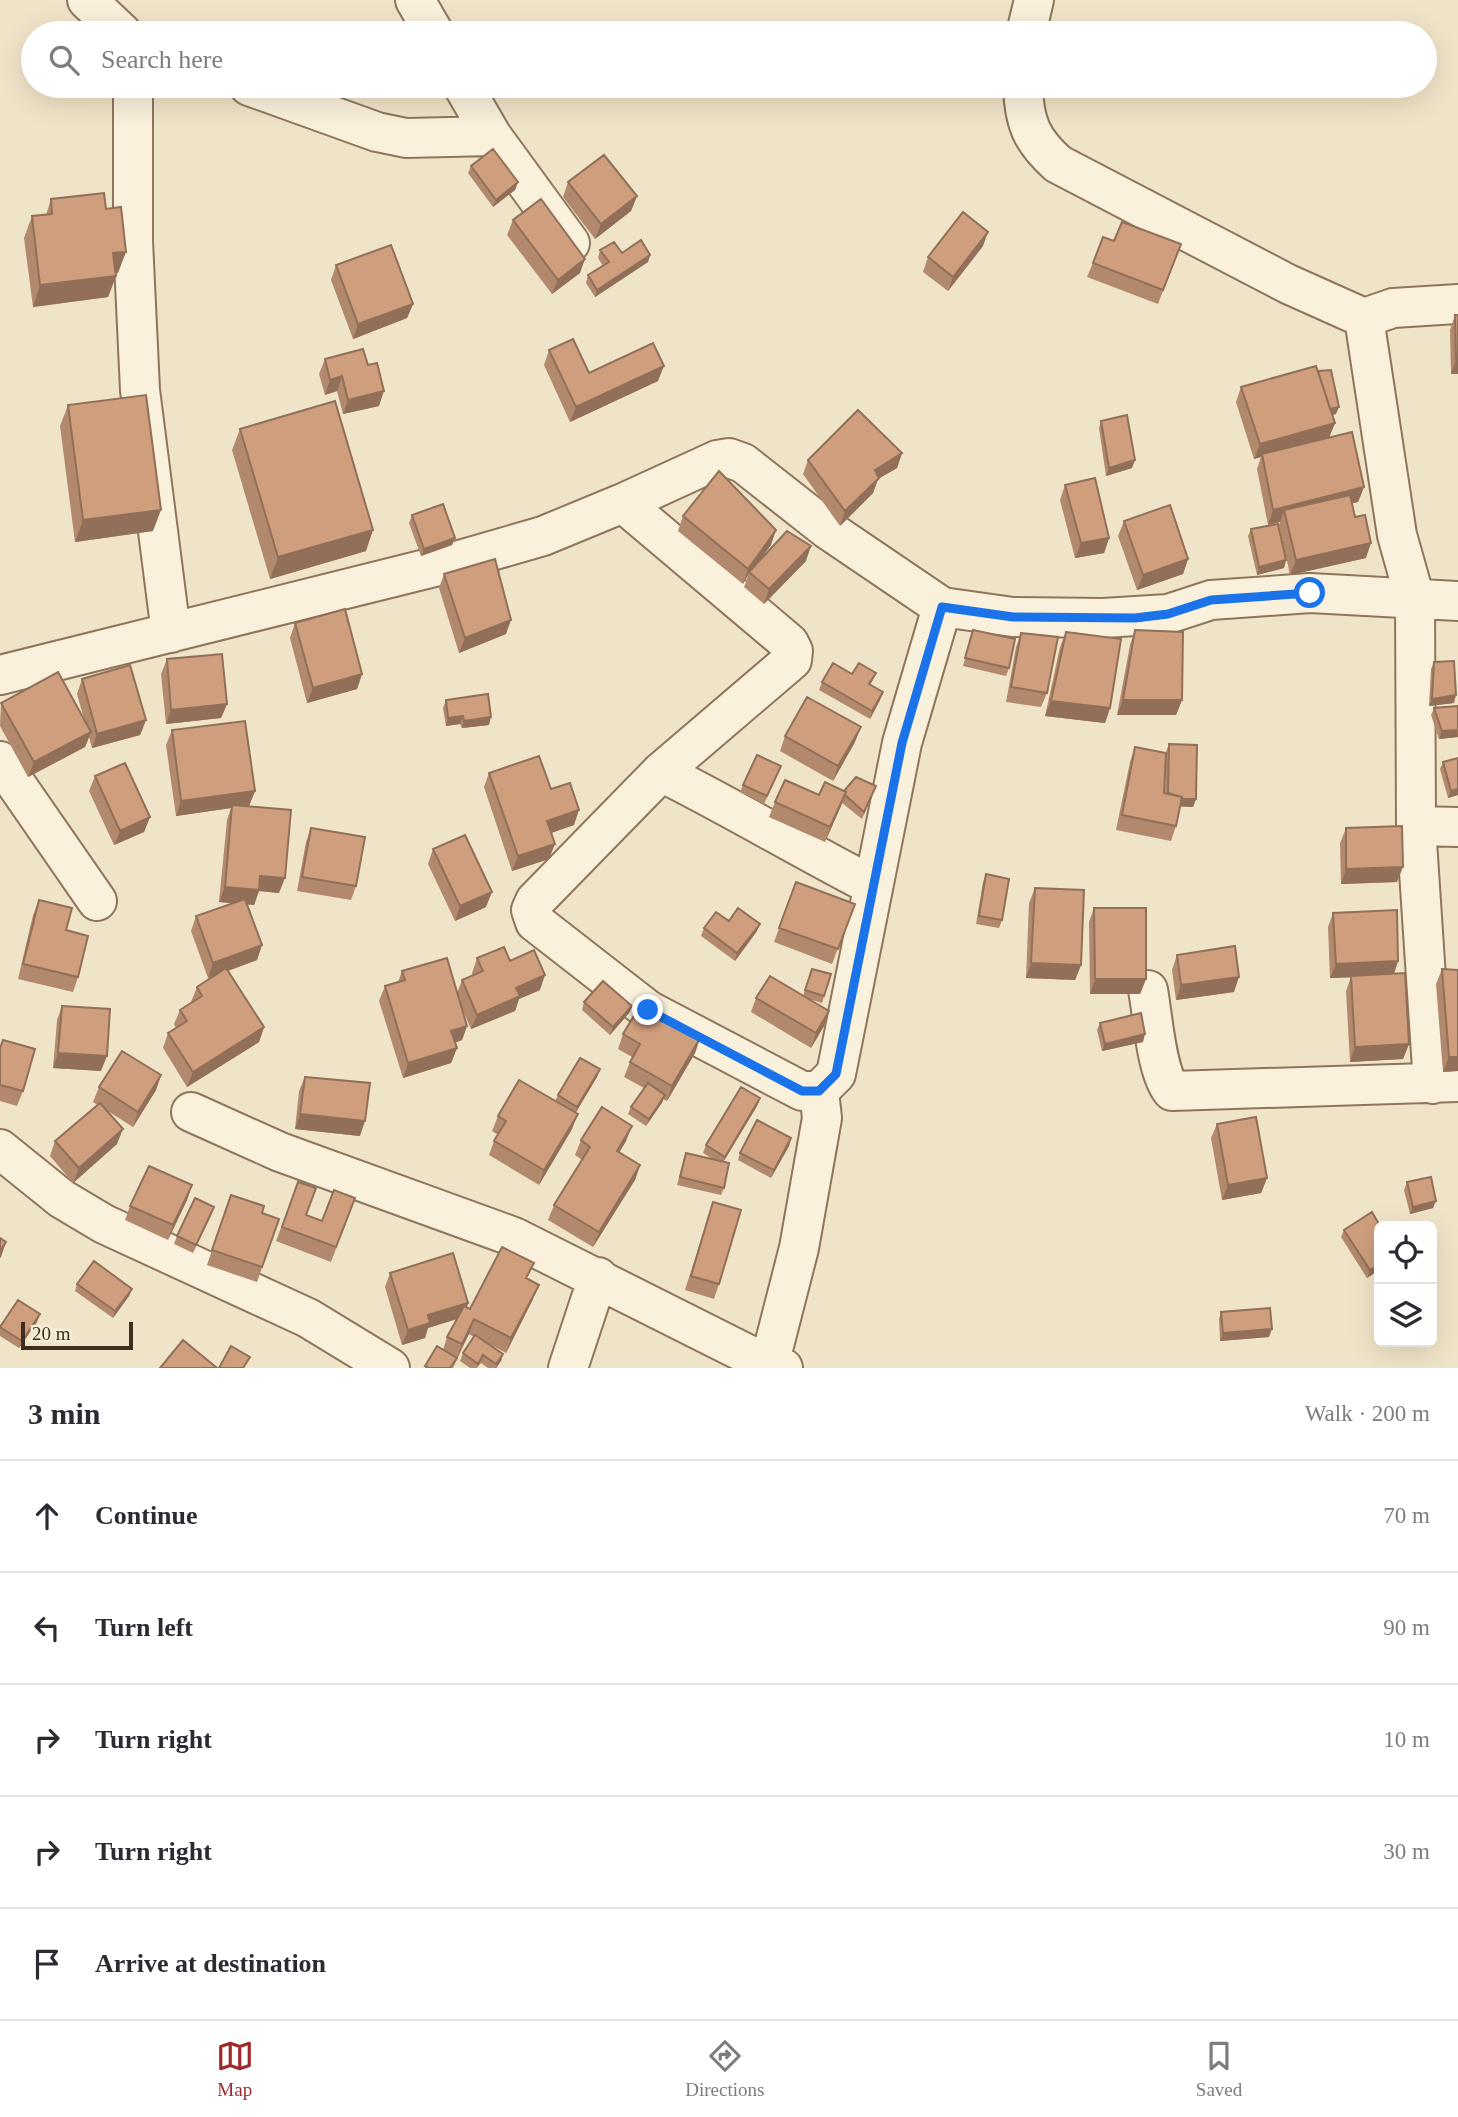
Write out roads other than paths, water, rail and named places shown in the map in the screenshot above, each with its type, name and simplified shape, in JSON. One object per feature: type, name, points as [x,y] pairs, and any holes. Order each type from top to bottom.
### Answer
[{"type":"street","points":[[87,0],[109,21]]},
{"type":"street","points":[[133,21],[134,0]]},
{"type":"street","points":[[415,0],[427,21]]},
{"type":"street","points":[[1029,21],[1034,0]]},
{"type":"street","points":[[133,98],[133,241],[140,377],[171,633]]},
{"type":"street","points":[[284,98],[406,138],[492,136]]},
{"type":"street","points":[[470,98],[492,136],[576,251]]},
{"type":"street","points":[[1023,98],[1023,113],[1039,147],[1058,164],[1288,284],[1364,318],[1393,308],[1458,304]]},
{"type":"street","points":[[1148,990],[1161,1064],[1167,1085],[1172,1091],[1446,1083],[1416,826],[1415,599],[1397,535],[1364,318]]},
{"type":"street","points":[[0,675],[446,564],[543,536],[716,460],[729,458],[743,463],[827,529],[942,607],[1013,617],[1125,618],[1168,614],[1211,600],[1310,593],[1458,601]]},
{"type":"street","points":[[623,503],[789,643],[793,651],[788,667],[661,772],[535,901],[531,910],[535,922],[648,1010],[785,1085],[802,1091],[819,1091],[836,1074],[902,743],[942,607]]},
{"type":"street","points":[[0,761],[97,901]]},
{"type":"street","points":[[661,772],[744,813],[802,849],[873,886]]},
{"type":"street","points":[[1416,826],[1458,827]]},
{"type":"street","points":[[191,1112],[280,1152],[514,1237],[776,1366],[822,1118],[819,1091]]},
{"type":"street","points":[[0,1149],[62,1199],[104,1224],[308,1318],[390,1368]]},
{"type":"street","points":[[568,1368],[598,1277]]}]
